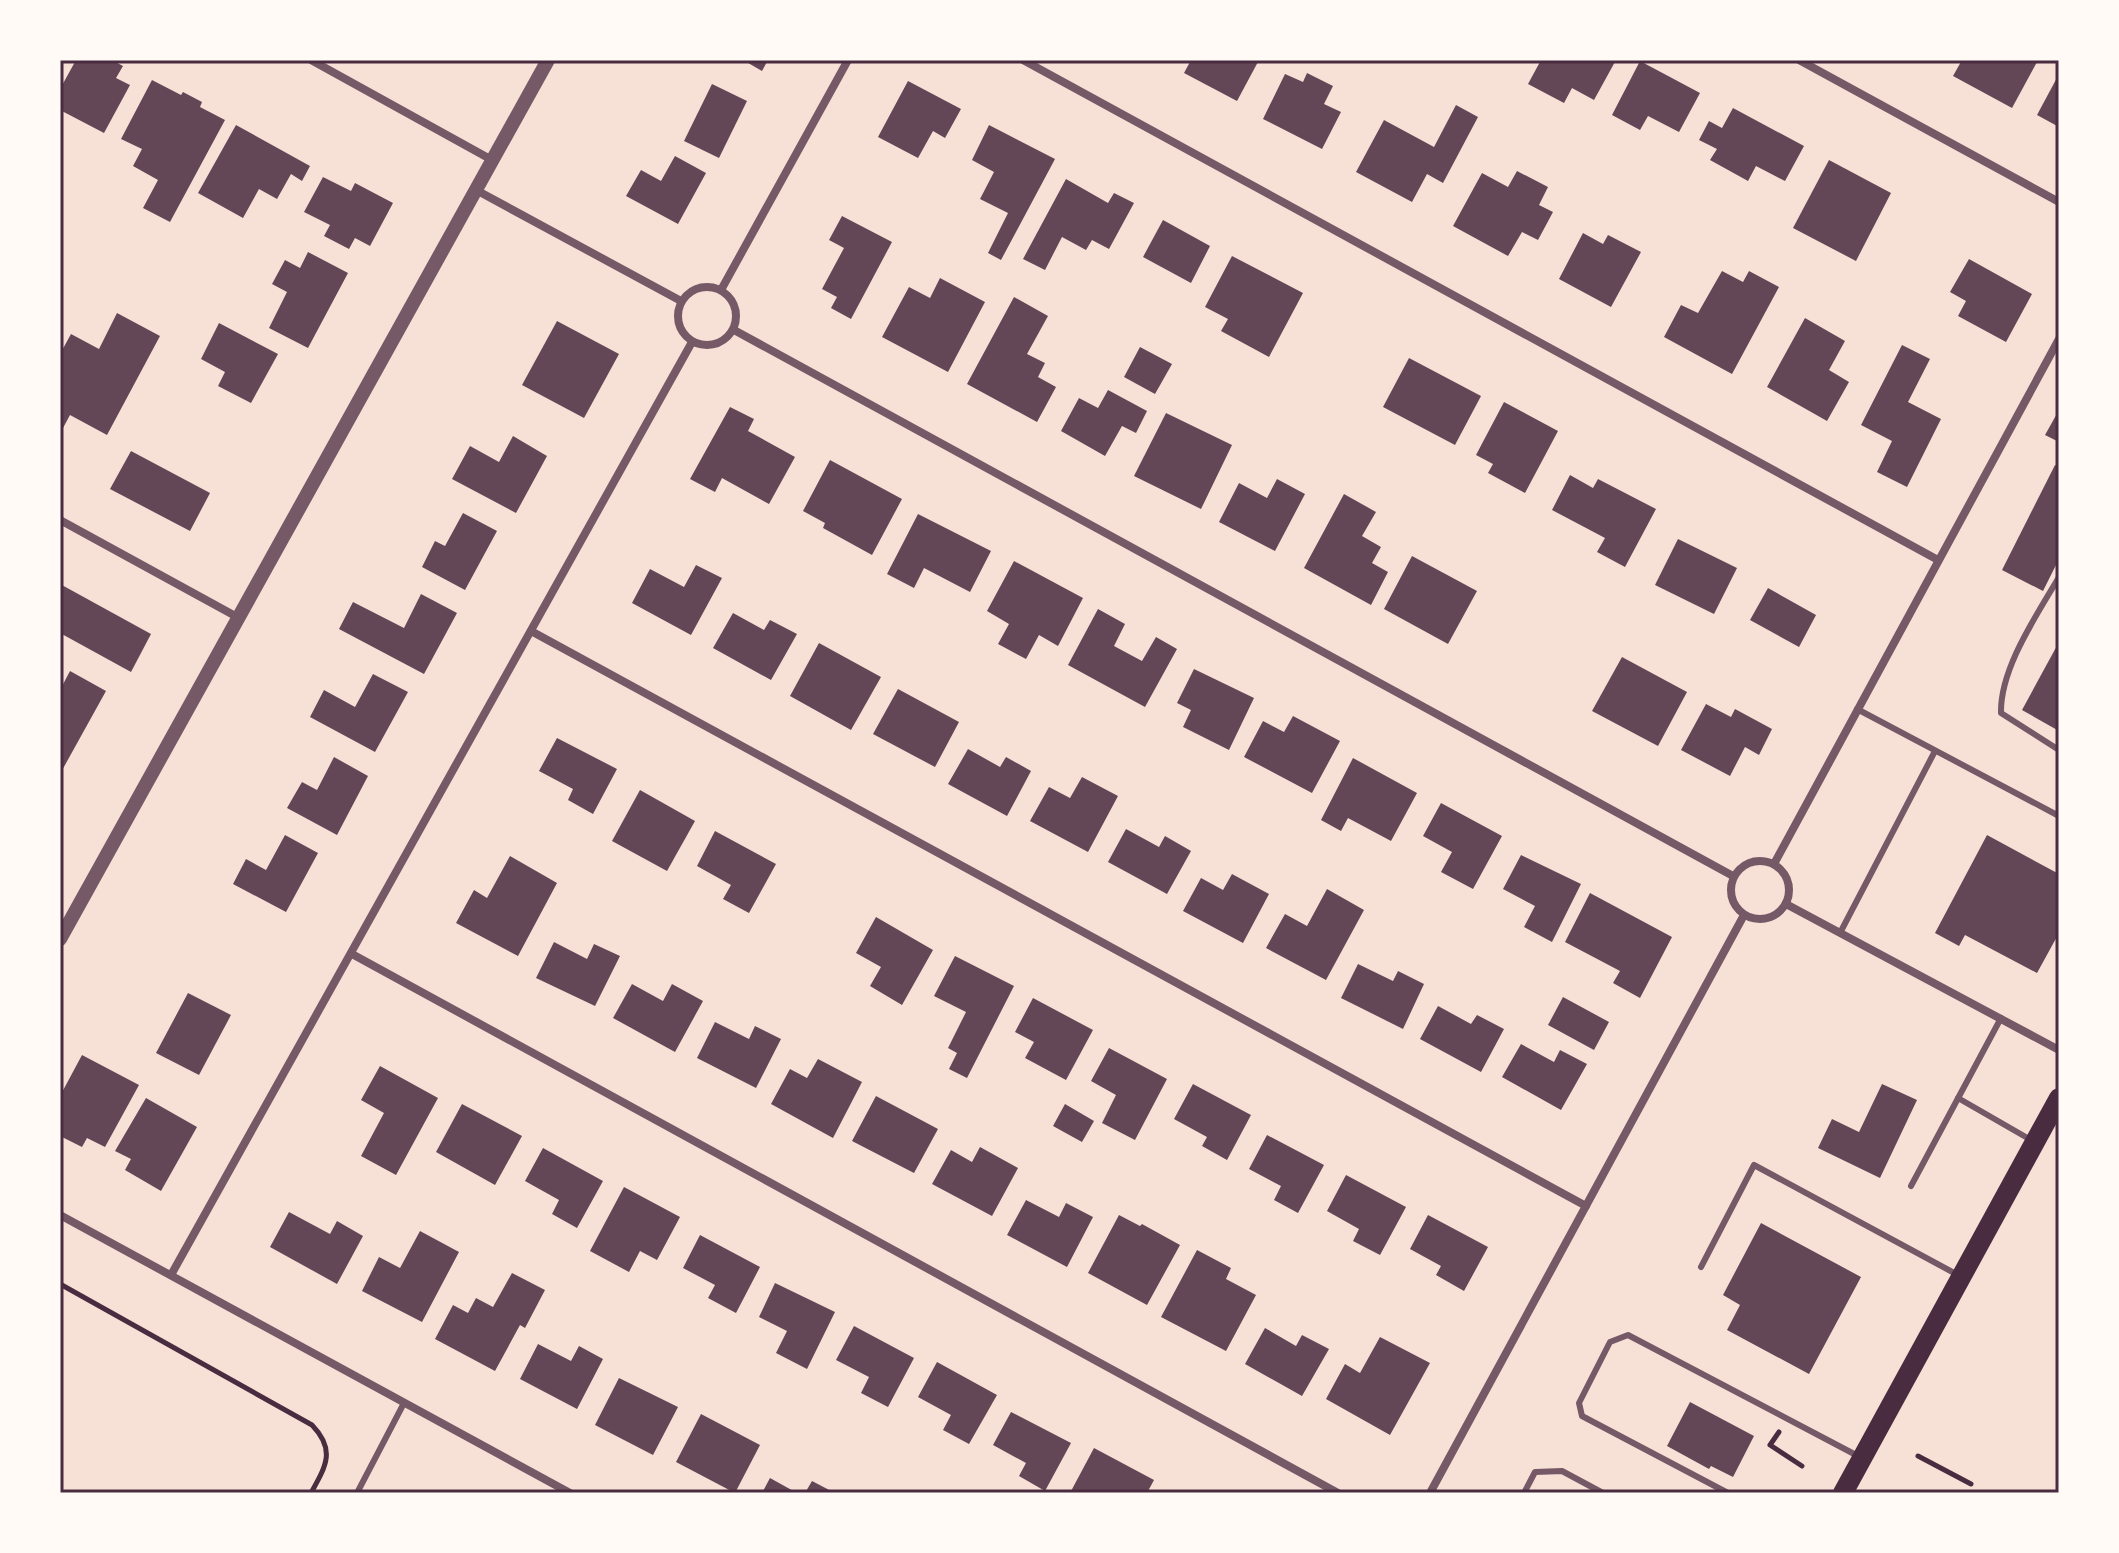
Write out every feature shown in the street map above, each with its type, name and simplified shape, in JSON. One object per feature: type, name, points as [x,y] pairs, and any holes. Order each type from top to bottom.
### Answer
[{"type":"main road","points":[[1843,1493],[2059,1098]]},
{"type":"street","points":[[311,60],[492,160]]},
{"type":"street","points":[[60,939],[548,60]]},
{"type":"street","points":[[721,290],[848,60]]},
{"type":"street","points":[[1023,60],[1938,560]]},
{"type":"street","points":[[1799,60],[2059,202]]},
{"type":"street","points":[[476,190],[681,301]]},
{"type":"street","points":[[703,287],[721,290],[733,303],[736,312],[734,330],[715,344],[692,342],[680,328],[677,319],[681,301],[687,294],[703,287]]},
{"type":"street","points":[[734,330],[1733,876]]},
{"type":"street","points":[[1774,864],[2059,339]]},
{"type":"street","points":[[171,1275],[692,342]]},
{"type":"street","points":[[60,520],[239,618]]},
{"type":"street","points":[[531,631],[1586,1206]]},
{"type":"street","points":[[1756,860],[1774,864],[1790,886],[1786,904],[1772,917],[1763,919],[1744,915],[1730,893],[1733,876],[1739,868],[1756,860]]},
{"type":"street","points":[[1786,904],[2059,1050]]},
{"type":"street","points":[[1430,1493],[1744,915]]},
{"type":"street","points":[[352,954],[1338,1493]]},
{"type":"street","points":[[60,1215],[570,1493]]},
{"type":"lane","points":[[2059,577],[2021,645],[2001,698],[2001,713],[2059,750]]},
{"type":"lane","points":[[1857,709],[2059,816]]},
{"type":"lane","points":[[1840,933],[1935,751]]},
{"type":"lane","points":[[1911,1186],[2001,1018]]},
{"type":"lane","points":[[1958,1098],[2035,1142]]},
{"type":"lane","points":[[1701,1267],[1754,1165],[1961,1277]]},
{"type":"lane","points":[[1728,1493],[1582,1416],[1579,1403],[1610,1342],[1628,1335],[1861,1458]]},
{"type":"lane","points":[[357,1493],[404,1403]]},
{"type":"lane","points":[[1524,1493],[1535,1472],[1562,1471],[1603,1493]]},
{"type":"path","points":[[60,1284],[312,1425],[324,1437],[328,1453],[311,1493]]},
{"type":"path","points":[[1779,1432],[1770,1445],[1802,1466]]},
{"type":"path","points":[[1918,1456],[1971,1484]]},
{"type":"building","points":[[76,60],[112,60],[123,66],[116,78],[130,85],[104,133],[60,110],[60,89]]},
{"type":"building","points":[[743,60],[768,60],[762,71]]},
{"type":"building","points":[[1191,60],[1259,60],[1237,101],[1184,73]]},
{"type":"building","points":[[1541,60],[1616,60],[1594,100],[1572,88],[1564,103],[1528,84]]},
{"type":"building","points":[[1962,60],[2037,62],[2012,108],[1953,76]]},
{"type":"building","points":[[1640,61],[1700,93],[1679,132],[1648,116],[1640,130],[1612,115]]},
{"type":"building","points":[[1307,73],[1333,86],[1324,104],[1341,112],[1322,149],[1263,119],[1285,74],[1303,82]]},
{"type":"building","points":[[2059,74],[2059,127],[2037,115]]},
{"type":"building","points":[[152,80],[202,102],[200,107],[225,120],[170,222],[143,208],[158,180],[133,166],[142,149],[121,139]]},
{"type":"building","points":[[908,81],[961,109],[945,138],[933,131],[918,158],[878,137]]},
{"type":"building","points":[[712,84],[747,101],[719,158],[684,141]]},
{"type":"building","points":[[1456,105],[1478,117],[1443,183],[1427,174],[1412,202],[1356,172],[1384,120],[1434,147]]},
{"type":"building","points":[[1733,108],[1804,146],[1785,181],[1756,166],[1748,181],[1710,160],[1717,149],[1699,140],[1709,121],[1722,128]]},
{"type":"building","points":[[236,125],[310,166],[302,181],[291,174],[277,199],[259,189],[243,218],[198,193]]},
{"type":"building","points":[[989,125],[1055,159],[1001,260],[988,253],[1008,213],[980,199],[994,172],[972,160]]},
{"type":"building","points":[[675,156],[706,173],[678,224],[626,196],[641,170],[661,181]]},
{"type":"building","points":[[1829,160],[1891,193],[1856,261],[1793,228]]},
{"type":"building","points":[[1517,171],[1548,187],[1539,205],[1553,212],[1538,240],[1522,232],[1508,256],[1453,226],[1482,173],[1508,187]]},
{"type":"building","points":[[323,177],[351,191],[355,183],[393,203],[370,246],[355,238],[349,249],[324,236],[330,225],[304,212]]},
{"type":"building","points":[[1066,179],[1108,203],[1114,193],[1134,203],[1109,249],[1092,240],[1086,250],[1062,237],[1045,270],[1023,259]]},
{"type":"building","points":[[842,216],[892,242],[851,319],[831,308],[837,297],[822,289],[844,248],[829,240]]},
{"type":"building","points":[[1163,220],[1210,246],[1191,283],[1143,257]]},
{"type":"building","points":[[1583,233],[1603,244],[1608,235],[1641,252],[1611,307],[1559,279]]},
{"type":"building","points":[[308,252],[348,273],[308,348],[269,328],[287,292],[272,284],[285,260],[300,268]]},
{"type":"building","points":[[1232,256],[1303,293],[1269,357],[1221,331],[1228,319],[1205,307]]},
{"type":"building","points":[[1969,259],[2032,294],[2006,342],[1958,316],[1966,301],[1950,292]]},
{"type":"building","points":[[1722,271],[1743,282],[1749,271],[1779,287],[1732,374],[1664,337],[1681,305],[1698,313]]},
{"type":"building","points":[[940,278],[985,302],[948,372],[882,337],[909,287],[930,298]]},
{"type":"building","points":[[1014,297],[1048,316],[1027,354],[1045,363],[1038,377],[1056,387],[1037,422],[967,384]]},
{"type":"building","points":[[117,313],[160,336],[107,435],[70,415],[63,428],[60,427],[60,354],[71,334],[99,349]]},
{"type":"building","points":[[1805,318],[1845,341],[1829,370],[1849,382],[1827,421],[1767,387]]},
{"type":"building","points":[[557,321],[619,354],[584,418],[522,385]]},
{"type":"building","points":[[219,323],[278,354],[251,403],[218,386],[225,372],[201,359]]},
{"type":"building","points":[[1902,345],[1930,359],[1908,402],[1941,419],[1907,487],[1877,472],[1892,441],[1861,425]]},
{"type":"building","points":[[1140,347],[1172,364],[1155,394],[1124,377]]},
{"type":"building","points":[[1409,358],[1481,396],[1455,445],[1383,407]]},
{"type":"building","points":[[1108,390],[1147,411],[1136,433],[1122,426],[1105,456],[1061,431],[1079,398],[1098,408]]},
{"type":"building","points":[[1504,402],[1558,431],[1525,493],[1488,473],[1493,464],[1476,455]]},
{"type":"building","points":[[730,407],[754,419],[748,431],[795,457],[769,504],[722,478],[715,492],[690,479]]},
{"type":"building","points":[[2059,410],[2059,442],[2045,435]]},
{"type":"building","points":[[1166,413],[1232,445],[1201,509],[1134,476]]},
{"type":"building","points":[[513,436],[547,456],[516,513],[452,479],[470,446],[499,462]]},
{"type":"building","points":[[131,451],[210,493],[190,531],[110,489]]},
{"type":"building","points":[[830,460],[902,499],[872,555],[823,528],[825,523],[803,511]]},
{"type":"building","points":[[2055,465],[2059,467],[2059,559],[2043,591],[2002,570]]},
{"type":"building","points":[[1570,475],[1593,488],[1598,479],[1656,509],[1625,567],[1597,552],[1605,538],[1552,510]]},
{"type":"building","points":[[1277,479],[1305,494],[1275,551],[1219,522],[1239,483],[1267,498]]},
{"type":"building","points":[[1344,494],[1376,512],[1362,536],[1381,547],[1372,563],[1388,572],[1371,605],[1304,568]]},
{"type":"building","points":[[463,513],[497,531],[465,590],[422,567],[435,541],[445,546]]},
{"type":"building","points":[[918,514],[991,551],[970,592],[924,568],[914,588],[887,574]]},
{"type":"building","points":[[1678,539],[1737,568],[1714,614],[1655,585]]},
{"type":"building","points":[[1412,556],[1477,591],[1448,644],[1384,609]]},
{"type":"building","points":[[1014,561],[1083,598],[1058,646],[1039,635],[1026,659],[998,644],[1009,624],[987,611]]},
{"type":"building","points":[[696,565],[722,578],[691,635],[632,603],[650,569],[684,587]]},
{"type":"building","points":[[60,584],[151,634],[131,672],[60,633]]},
{"type":"building","points":[[1768,588],[1816,615],[1799,647],[1750,620]]},
{"type":"building","points":[[421,594],[457,613],[424,674],[339,629],[353,602],[404,628]]},
{"type":"building","points":[[1098,609],[1125,624],[1114,646],[1142,661],[1156,637],[1177,649],[1145,707],[1068,665]]},
{"type":"building","points":[[733,613],[764,630],[770,620],[797,634],[771,680],[713,648]]},
{"type":"building","points":[[2059,642],[2059,731],[2022,710]]},
{"type":"building","points":[[819,643],[881,677],[851,730],[790,696]]},
{"type":"building","points":[[1622,657],[1687,692],[1658,746],[1592,711]]},
{"type":"building","points":[[1194,669],[1254,698],[1229,750],[1183,727],[1191,710],[1177,703]]},
{"type":"building","points":[[70,671],[106,691],[60,774],[60,690]]},
{"type":"building","points":[[373,674],[408,692],[375,752],[310,717],[324,690],[355,707]]},
{"type":"building","points":[[898,689],[959,722],[935,767],[873,734]]},
{"type":"building","points":[[1706,704],[1731,717],[1735,709],[1772,729],[1759,755],[1745,747],[1730,776],[1681,750]]},
{"type":"building","points":[[1293,716],[1340,741],[1312,793],[1244,757],[1263,721],[1284,732]]},
{"type":"building","points":[[557,738],[617,769],[593,814],[568,800],[573,789],[539,771]]},
{"type":"building","points":[[968,749],[1000,767],[1006,757],[1031,771],[1007,816],[948,784]]},
{"type":"building","points":[[334,757],[368,776],[337,835],[287,808],[302,782],[317,790]]},
{"type":"building","points":[[1353,758],[1417,793],[1391,841],[1348,818],[1341,831],[1321,820]]},
{"type":"building","points":[[1082,777],[1118,796],[1088,852],[1030,821],[1049,787],[1070,798]]},
{"type":"building","points":[[640,790],[695,821],[667,871],[612,841]]},
{"type":"building","points":[[1441,803],[1502,836],[1473,889],[1441,872],[1452,852],[1423,836]]},
{"type":"building","points":[[1126,829],[1159,847],[1165,836],[1191,851],[1167,894],[1108,862]]},
{"type":"building","points":[[715,831],[776,864],[749,913],[723,899],[731,885],[697,866]]},
{"type":"building","points":[[285,835],[318,853],[286,912],[233,884],[246,859],[266,870]]},
{"type":"building","points":[[1987,835],[2059,874],[2059,933],[2037,973],[1965,935],[1959,946],[1935,933]]},
{"type":"building","points":[[1521,855],[1581,884],[1552,942],[1524,927],[1535,906],[1503,889]]},
{"type":"building","points":[[510,856],[557,883],[518,956],[456,923],[474,890],[487,898]]},
{"type":"building","points":[[1232,874],[1269,894],[1243,943],[1183,911],[1201,878],[1223,890]]},
{"type":"building","points":[[1327,889],[1364,910],[1326,980],[1266,948],[1285,914],[1307,926]]},
{"type":"building","points":[[1590,893],[1672,937],[1640,998],[1613,983],[1620,971],[1565,942]]},
{"type":"building","points":[[876,917],[933,950],[902,1005],[870,986],[881,967],[856,953]]},
{"type":"building","points":[[554,942],[587,959],[594,944],[620,956],[595,1006],[536,978]]},
{"type":"building","points":[[955,956],[1014,986],[967,1078],[949,1069],[957,1053],[948,1048],[966,1012],[934,996]]},
{"type":"building","points":[[1358,964],[1393,981],[1398,971],[1424,984],[1403,1029],[1341,998]]},
{"type":"building","points":[[632,984],[663,1001],[672,984],[703,1001],[675,1052],[613,1018]]},
{"type":"building","points":[[188,993],[231,1015],[199,1075],[156,1053]]},
{"type":"building","points":[[1563,997],[1609,1022],[1594,1050],[1548,1025]]},
{"type":"building","points":[[1033,998],[1093,1030],[1066,1080],[1025,1058],[1034,1042],[1015,1032]]},
{"type":"building","points":[[1438,1006],[1471,1024],[1477,1015],[1504,1029],[1481,1072],[1420,1039]]},
{"type":"building","points":[[715,1022],[749,1039],[755,1026],[781,1039],[756,1088],[697,1058]]},
{"type":"building","points":[[1521,1044],[1554,1062],[1560,1050],[1587,1064],[1561,1110],[1502,1077]]},
{"type":"building","points":[[1109,1048],[1167,1079],[1135,1140],[1102,1123],[1116,1095],[1091,1081]]},
{"type":"building","points":[[82,1055],[139,1085],[105,1147],[87,1138],[82,1147],[60,1136],[60,1096]]},
{"type":"building","points":[[818,1059],[862,1082],[833,1138],[771,1104],[790,1069],[807,1078]]},
{"type":"building","points":[[380,1066],[438,1098],[396,1175],[361,1156],[384,1113],[361,1100]]},
{"type":"building","points":[[1193,1084],[1251,1115],[1227,1160],[1202,1146],[1207,1137],[1174,1119]]},
{"type":"building","points":[[1882,1084],[1917,1100],[1880,1178],[1818,1148],[1832,1119],[1859,1132]]},
{"type":"building","points":[[876,1096],[938,1129],[914,1173],[852,1141]]},
{"type":"building","points":[[146,1098],[197,1127],[161,1191],[125,1170],[131,1159],[115,1151]]},
{"type":"building","points":[[462,1104],[522,1136],[495,1185],[436,1152]]},
{"type":"building","points":[[1065,1104],[1094,1121],[1082,1142],[1053,1126]]},
{"type":"building","points":[[1267,1135],[1324,1165],[1298,1213],[1274,1200],[1281,1186],[1249,1169]]},
{"type":"building","points":[[980,1147],[1018,1168],[992,1216],[932,1184],[951,1150],[972,1162]]},
{"type":"building","points":[[543,1148],[603,1181],[577,1228],[552,1214],[559,1200],[525,1181]]},
{"type":"building","points":[[1346,1175],[1406,1207],[1380,1255],[1353,1241],[1359,1229],[1327,1211]]},
{"type":"building","points":[[624,1187],[680,1217],[657,1260],[640,1251],[629,1272],[590,1251]]},
{"type":"building","points":[[1026,1200],[1059,1217],[1066,1203],[1093,1217],[1067,1267],[1007,1235]]},
{"type":"building","points":[[289,1212],[330,1234],[337,1221],[363,1236],[337,1284],[270,1247]]},
{"type":"building","points":[[1119,1215],[1180,1245],[1147,1305],[1088,1273]]},
{"type":"building","points":[[1428,1215],[1488,1247],[1464,1291],[1436,1275],[1441,1266],[1410,1249]]},
{"type":"building","points":[[1761,1223],[1861,1277],[1809,1374],[1727,1330],[1740,1305],[1723,1295]]},
{"type":"building","points":[[420,1231],[459,1252],[422,1322],[362,1291],[379,1257],[400,1268]]},
{"type":"building","points":[[700,1235],[760,1267],[736,1313],[708,1298],[715,1285],[683,1268]]},
{"type":"building","points":[[1197,1250],[1231,1268],[1226,1279],[1256,1295],[1226,1351],[1161,1317]]},
{"type":"building","points":[[512,1273],[545,1290],[525,1328],[520,1325],[495,1371],[435,1339],[453,1305],[468,1313],[476,1298],[493,1307]]},
{"type":"building","points":[[775,1283],[835,1312],[807,1369],[776,1353],[787,1331],[759,1317]]},
{"type":"building","points":[[854,1326],[914,1358],[888,1407],[861,1393],[869,1377],[836,1360]]},
{"type":"building","points":[[1265,1328],[1296,1346],[1302,1335],[1329,1349],[1302,1396],[1245,1364]]},
{"type":"building","points":[[1380,1337],[1430,1363],[1390,1435],[1326,1399],[1345,1364],[1360,1373]]},
{"type":"building","points":[[538,1344],[571,1361],[579,1346],[603,1359],[577,1409],[520,1379]]},
{"type":"building","points":[[937,1362],[997,1395],[969,1444],[943,1430],[951,1415],[918,1397]]},
{"type":"building","points":[[619,1378],[678,1407],[653,1455],[595,1425]]},
{"type":"building","points":[[1690,1402],[1754,1436],[1733,1477],[1711,1466],[1709,1469],[1667,1446]]},
{"type":"building","points":[[1011,1412],[1071,1443],[1045,1491],[1019,1476],[1026,1463],[993,1445]]},
{"type":"building","points":[[701,1414],[760,1445],[735,1493],[676,1462]]},
{"type":"building","points":[[1094,1448],[1154,1480],[1147,1493],[1070,1493]]},
{"type":"building","points":[[770,1478],[797,1493],[762,1493]]},
{"type":"building","points":[[812,1481],[835,1493],[805,1493]]}]
